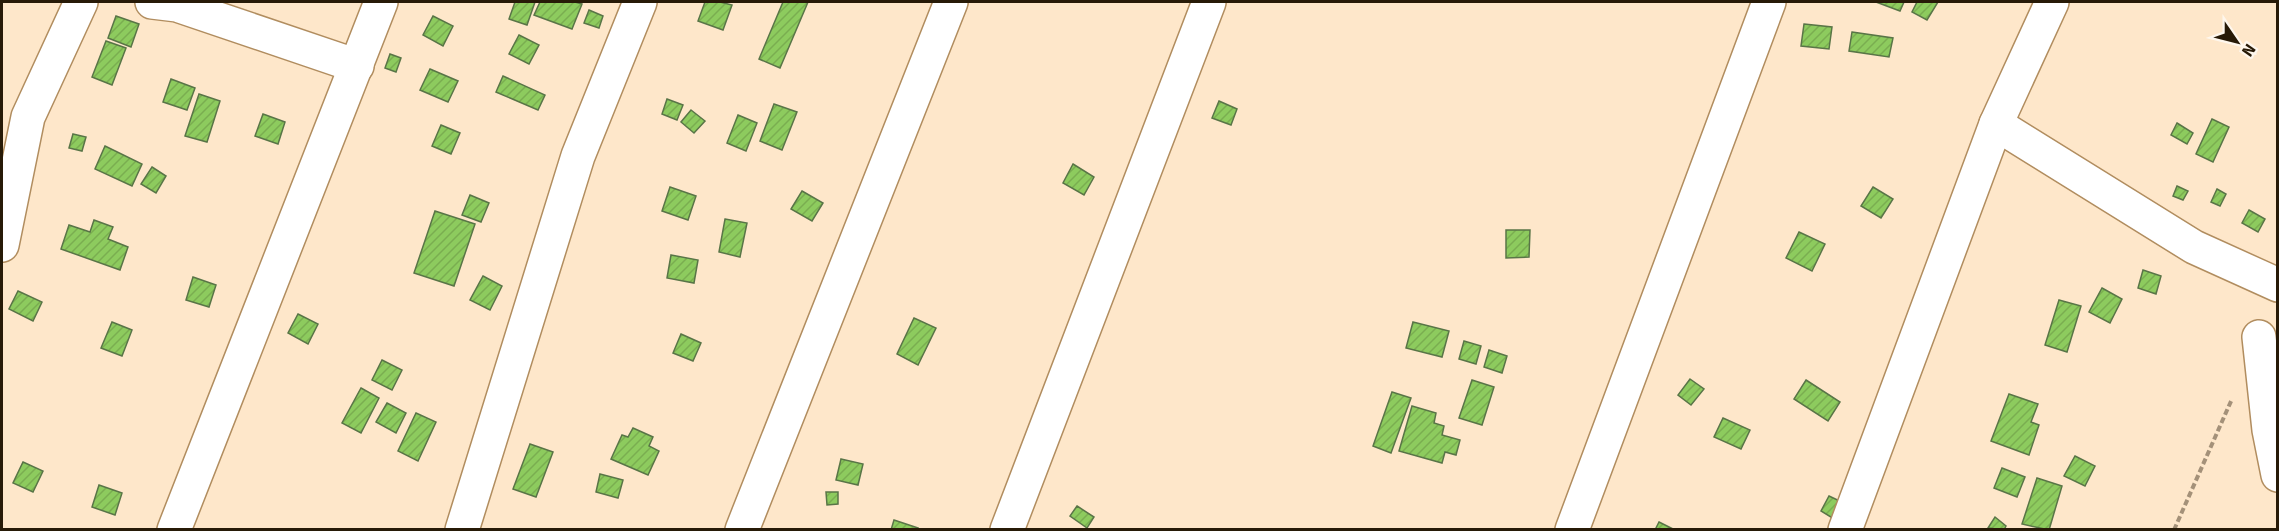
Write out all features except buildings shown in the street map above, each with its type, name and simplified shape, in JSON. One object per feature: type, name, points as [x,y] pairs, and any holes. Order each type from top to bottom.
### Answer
[{"type":"street","points":[[2,244],[28,117],[81,2]]},
{"type":"street","points":[[152,2],[177,5],[357,66]]},
{"type":"street","points":[[174,530],[381,2]]},
{"type":"street","points":[[462,530],[578,156],[640,2]]},
{"type":"street","points":[[742,530],[951,2]]},
{"type":"street","points":[[1007,530],[1209,2]]},
{"type":"street","points":[[1572,530],[1769,2]]},
{"type":"street","points":[[1845,530],[1996,124],[2052,2]]},
{"type":"street","points":[[1996,124],[2194,247],[2277,285]]},
{"type":"street","points":[[2259,337],[2269,430],[2277,475]]},
{"type":"path","points":[[2174,530],[2235,390]]}]
